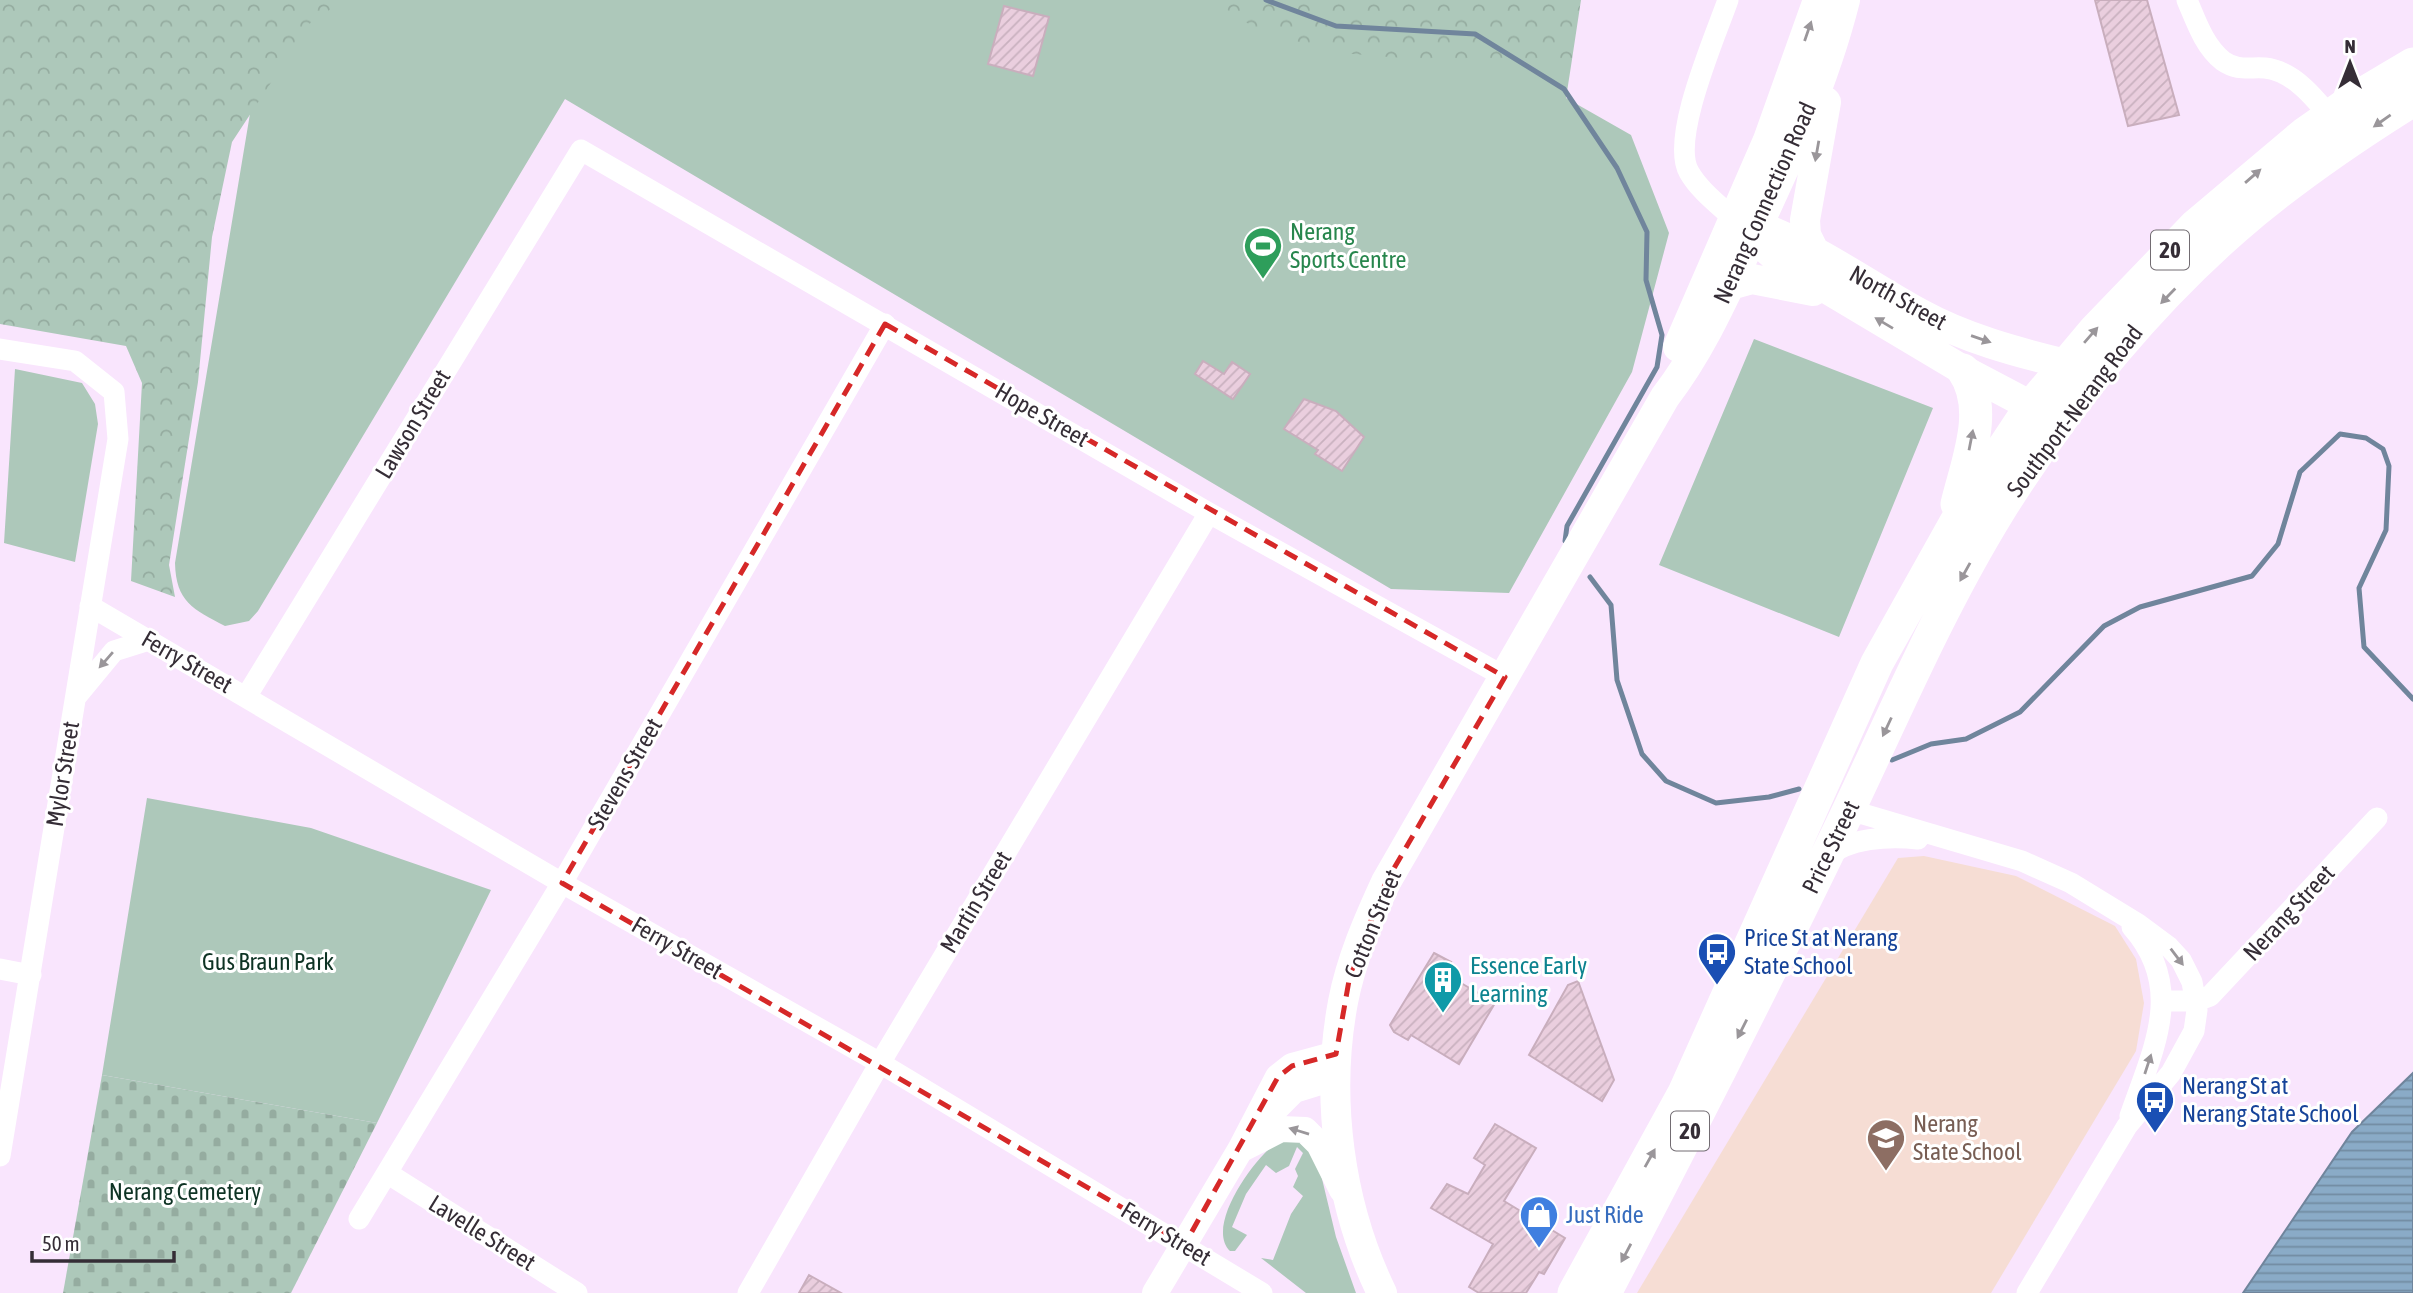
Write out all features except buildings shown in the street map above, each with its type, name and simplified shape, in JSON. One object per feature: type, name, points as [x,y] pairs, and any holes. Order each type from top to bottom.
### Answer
[{"type":"main road","name":"Nerang Connection Road","points":[[1665,397],[1672,359],[1800,134],[1835,4]]},
{"type":"main road","points":[[1813,249],[1806,235],[1805,220],[1835,4]]},
{"type":"main road","name":"Southport-Nerang Road","points":[[1998,513],[2079,373],[2151,269],[2196,225],[2329,116],[2413,64]]},
{"type":"main road","name":"Southport-Nerang Road","points":[[2079,373],[2141,324],[2234,230],[2413,100]]},
{"type":"main road","name":"Nerang Connection Road","points":[[1505,677],[1665,397],[1688,367],[1730,285],[1748,227]]},
{"type":"main road","name":"North Street","points":[[1748,227],[1813,249],[1921,314],[1961,332],[2079,373]]},
{"type":"main road","name":"North Street","points":[[1748,227],[1779,260],[1963,370],[2031,406]]},
{"type":"main road","points":[[1730,285],[1752,279],[1766,280],[1844,299]]},
{"type":"main road","points":[[1950,530],[1975,419],[1976,399],[1973,384],[1963,370]]},
{"type":"main road","points":[[2031,406],[2059,401],[2079,373]]},
{"type":"main road","name":"Southport-Nerang Road","points":[[1950,530],[2031,406]]},
{"type":"main road","name":"Price Street","points":[[1605,1293],[1696,1119],[1824,862],[1915,665],[1998,513]]},
{"type":"main road","name":"Price Street","points":[[1574,1293],[1684,1093],[1877,663],[1950,530]]},
{"type":"main road","name":"Cotton Street","points":[[1336,1065],[1350,975],[1371,914],[1386,882],[1505,677]]},
{"type":"main road","points":[[1772,897],[1821,824],[1835,815],[1848,813]]},
{"type":"main road","points":[[1336,1065],[1339,1137],[1349,1204],[1358,1240],[1381,1286]]},
{"type":"street","name":"North Street","points":[[1728,0],[1686,123],[1682,149],[1689,173],[1748,227]]},
{"type":"street","points":[[2187,0],[2204,38],[2222,60],[2237,68],[2267,68],[2298,82],[2351,143]]},
{"type":"street","name":"Hope Street","points":[[581,150],[1209,513],[1505,677]]},
{"type":"street","name":"Lawson Street","points":[[246,697],[581,150]]},
{"type":"street","name":"Stevens Street","points":[[359,1219],[562,883],[885,324]]},
{"type":"street","name":"Mylor Street","points":[[0,349],[75,361],[114,392],[118,439],[0,1156]]},
{"type":"street","name":"Martin Street","points":[[748,1293],[880,1063],[1209,513]]},
{"type":"street","name":"Ferry Street","points":[[90,606],[562,883],[880,1063],[1185,1244],[1262,1293]]},
{"type":"street","points":[[75,698],[114,651],[149,640]]},
{"type":"street","points":[[1848,813],[1863,814],[2022,862],[2071,883],[2169,947],[2181,960],[2192,982],[2196,1001],[2194,1031],[2171,1073],[2127,1126],[2027,1293]]},
{"type":"street","name":"Nerang Street","points":[[2196,1001],[2210,996],[2226,981],[2378,818]]},
{"type":"street","points":[[1824,862],[1837,850],[1856,843],[1908,838],[1952,842]]},
{"type":"street","points":[[2103,903],[2133,928],[2147,947],[2157,968],[2163,1001],[2160,1027],[2127,1126]]},
{"type":"street","points":[[0,969],[31,975]]},
{"type":"street","points":[[2163,1001],[2196,1001]]},
{"type":"street","points":[[1155,1293],[1240,1150],[1278,1077],[1292,1066],[1336,1065]]},
{"type":"street","points":[[1240,1150],[1281,1129],[1305,1130],[1319,1144],[1349,1204]]},
{"type":"street","name":"Lavelle Street","points":[[387,1173],[577,1293]]},
{"type":"highlighted area","points":[[885,324],[1505,677],[1386,882],[1350,975],[1336,1054],[1292,1066],[1278,1077],[1185,1244],[562,883]]},
{"type":"shaded area","name":"Nerang State School","points":[[1924,856],[2016,876],[2115,926],[2136,959],[2144,1003],[2136,1051],[1991,1293],[1637,1293],[1898,858]]},
{"type":"green space","points":[[0,0],[345,0],[311,22],[232,142],[212,237],[198,382],[169,565],[175,597],[131,581],[142,383],[126,346],[0,324]]},
{"type":"green space","name":"Nerang Sports Centre","points":[[269,0],[1429,0],[1571,66],[1566,98],[1631,135],[1669,233],[1632,372],[1509,593],[1391,589],[565,99],[258,611],[249,621],[225,626],[188,603],[179,587],[175,563]]},
{"type":"green space","points":[[1212,0],[1581,0],[1571,66],[1498,66],[1341,53],[1261,32]]},
{"type":"green space","points":[[1754,339],[1933,408],[1839,637],[1659,565]]},
{"type":"green space","points":[[15,369],[82,383],[95,404],[98,424],[75,562],[4,543]]},
{"type":"green space","name":"Gus Braun Park","points":[[147,798],[311,828],[491,890],[377,1123],[102,1075]]},
{"type":"green space","name":"Nerang Cemetery","points":[[102,1075],[377,1123],[291,1293],[63,1293]]},
{"type":"green space","points":[[1295,1138],[1317,1158],[1336,1237],[1356,1293],[1306,1293],[1261,1258],[1273,1260],[1291,1214],[1303,1196],[1293,1187],[1298,1176],[1295,1169],[1303,1153],[1297,1147],[1289,1166],[1276,1173],[1266,1165],[1246,1194],[1232,1227],[1247,1235],[1235,1251],[1230,1251],[1224,1240],[1223,1226],[1227,1211],[1255,1164],[1275,1144]]},
{"type":"water","points":[[2413,1073],[2413,1293],[2243,1293],[2352,1132]]},
{"type":"waterway","points":[[1266,0],[1336,26],[1475,34],[1564,89],[1617,168],[1647,232],[1646,280],[1662,335],[1657,367],[1567,526],[1565,541]]},
{"type":"waterway","points":[[1892,760],[1931,744],[1966,739],[2020,712],[2104,626],[2140,607],[2252,576],[2278,544],[2300,472],[2340,434],[2366,438],[2383,449],[2389,466],[2386,530],[2359,588],[2364,647],[2413,699]]},
{"type":"waterway","points":[[1590,577],[1611,605],[1617,680],[1642,754],[1666,781],[1716,803],[1769,797],[1799,789]]},
{"type":"place","name":"Nerang Sports Centre","points":[[1263,280]]},
{"type":"place","name":"Price St at Nerang State School","points":[[1717,986]]},
{"type":"place","name":"Essence Early Learning","points":[[1443,1014]]},
{"type":"place","name":"Nerang St at Nerang State School","points":[[2155,1134]]},
{"type":"place","name":"Nerang State School","points":[[1886,1172]]},
{"type":"place","name":"Just Ride","points":[[1539,1249]]}]
